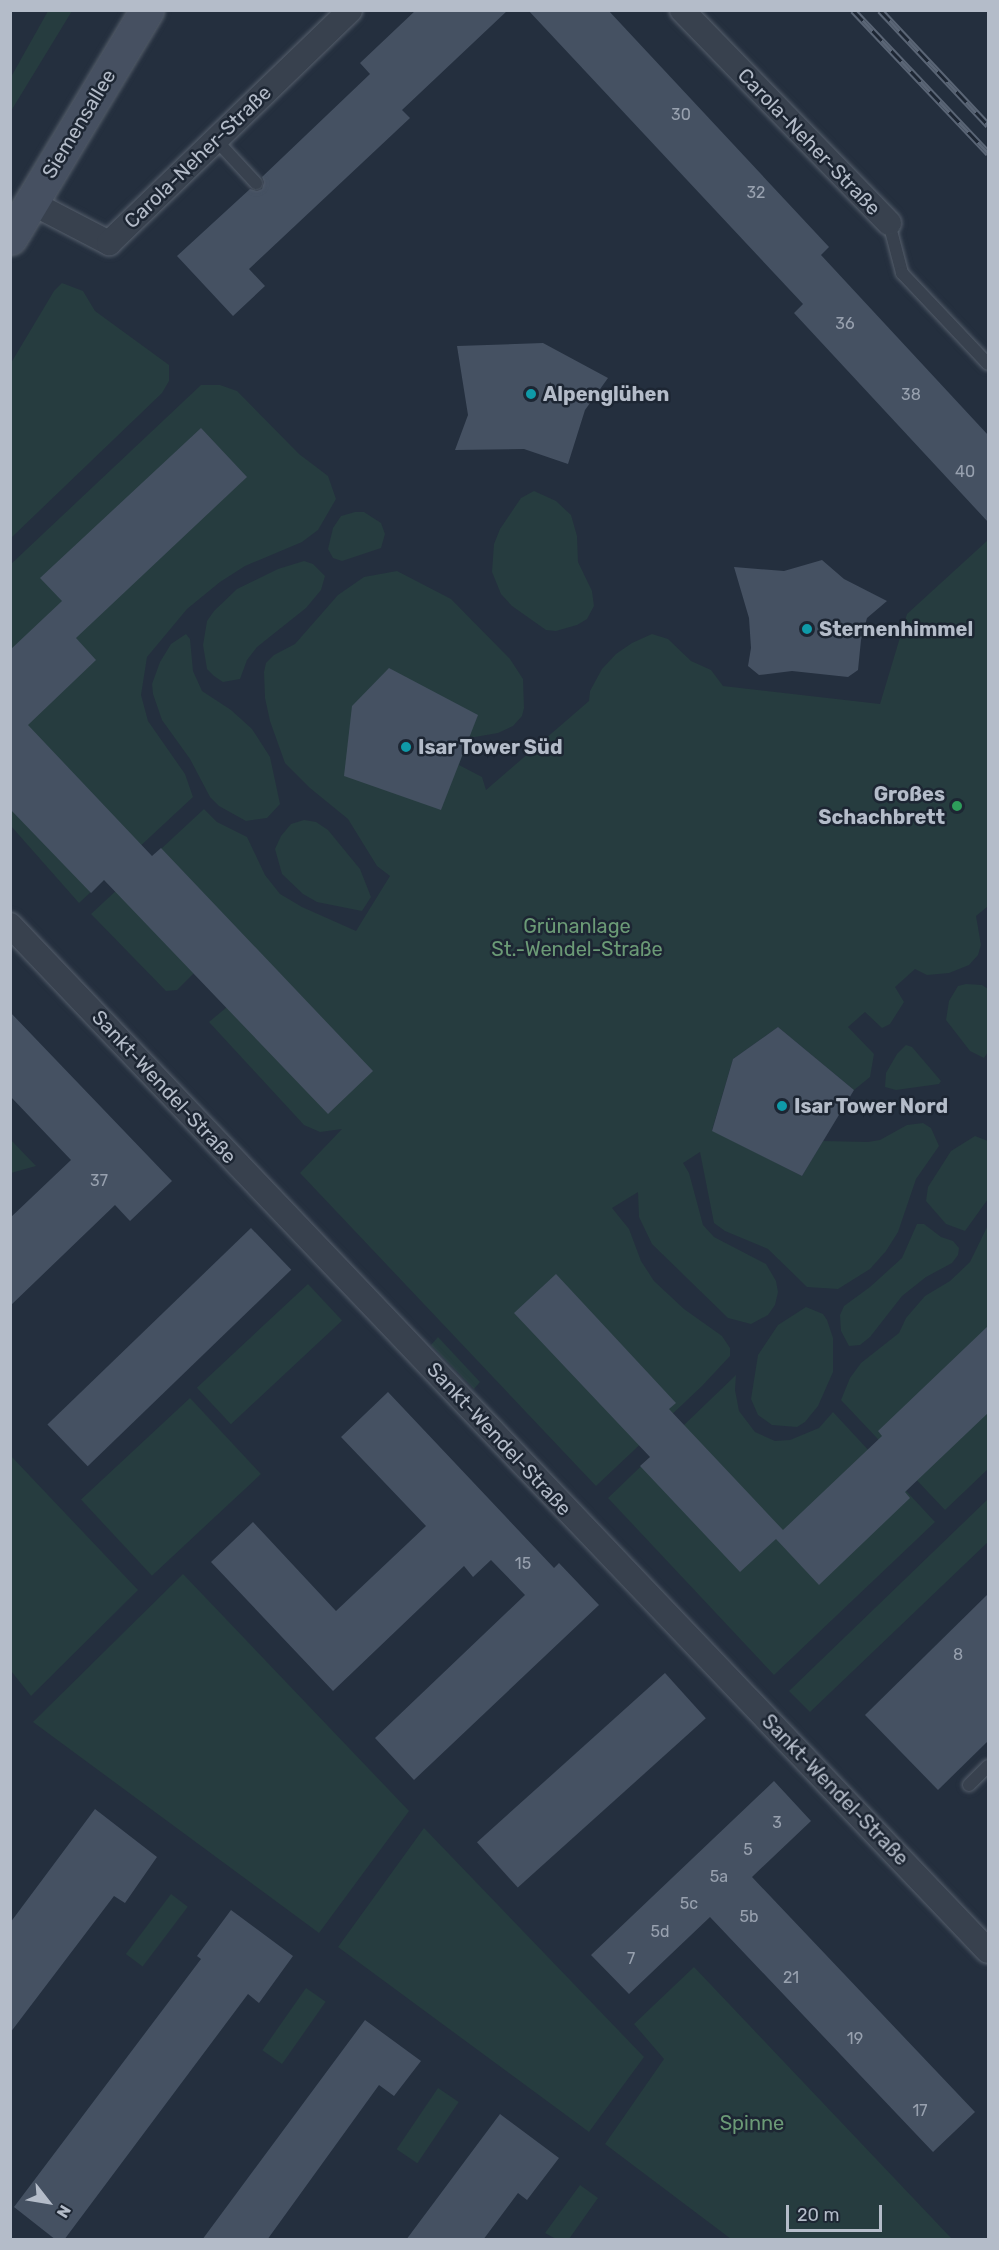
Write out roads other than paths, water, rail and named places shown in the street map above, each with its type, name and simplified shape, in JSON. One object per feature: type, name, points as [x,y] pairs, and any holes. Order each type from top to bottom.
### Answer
[{"type":"main road","name":"Siemensallee","points":[[10,238],[147,10]]},
{"type":"street","name":"Carola-Neher-Straße","points":[[32,203],[110,243],[350,10]]},
{"type":"street","name":"Carola-Neher-Straße","points":[[682,10],[889,223]]},
{"type":"street","name":"Sankt-Wendel-Straße","points":[[10,925],[988,1951]]},
{"type":"lane","points":[[216,140],[256,183]]},
{"type":"lane","name":"Carola-Neher-Straße","points":[[889,223],[902,273],[988,364]]},
{"type":"lane","points":[[969,1785],[988,1766]]},
{"type":"railway","points":[[853,10],[988,153]]},
{"type":"railway","points":[[880,10],[988,125]]},
{"type":"place","name":"Alpenglühen","points":[[531,394]]},
{"type":"place","name":"Sternenhimmel","points":[[807,629]]},
{"type":"place","name":"Isar Tower Süd","points":[[406,747]]},
{"type":"place","name":"Großes Schachbrett","points":[[957,806]]},
{"type":"place","name":"Isar Tower Nord","points":[[782,1106]]},
{"type":"park label","name":"Grünanlage St.-Wendel-Straße","points":[[577,938]]},
{"type":"park label","name":"Spinne","points":[[752,2123]]}]
